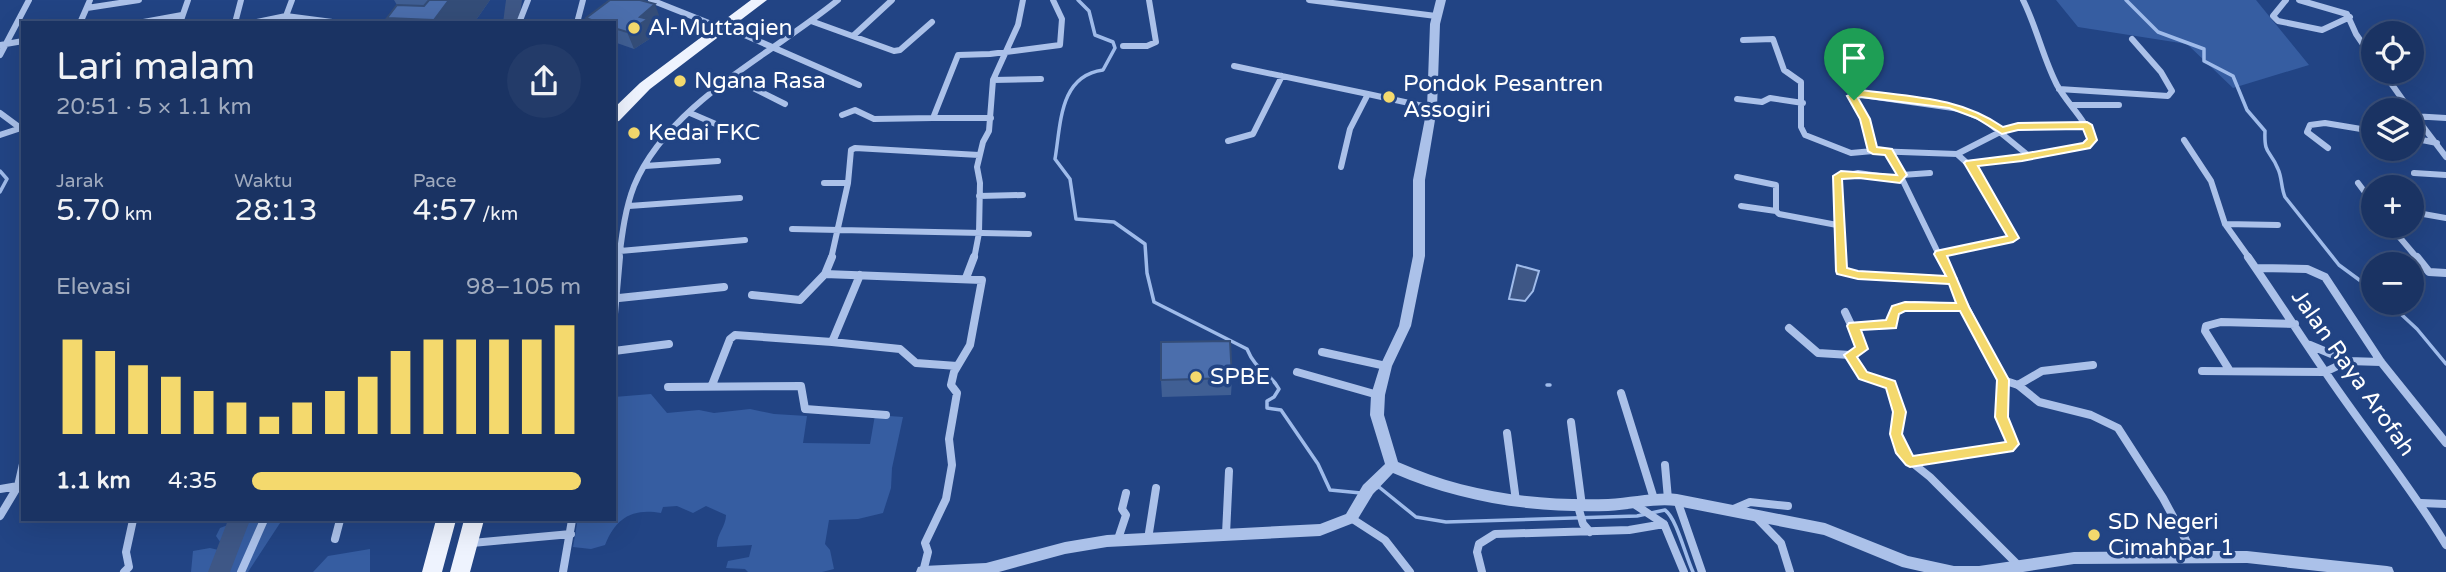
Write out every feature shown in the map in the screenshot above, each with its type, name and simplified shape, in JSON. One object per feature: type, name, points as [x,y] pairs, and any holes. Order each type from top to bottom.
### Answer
[{"type":"main road","points":[[616,115],[645,86],[717,25],[741,0]]},
{"type":"main road","points":[[616,98],[638,78],[760,0]]},
{"type":"main road","points":[[432,572],[446,521]]},
{"type":"main road","points":[[460,572],[474,521]]},
{"type":"street","points":[[0,55],[3,44],[29,0]]},
{"type":"street","points":[[80,21],[90,0]]},
{"type":"street","points":[[87,8],[139,0]]},
{"type":"street","points":[[181,21],[188,0]]},
{"type":"street","points":[[236,21],[241,0]]},
{"type":"street","points":[[286,16],[292,0]]},
{"type":"street","points":[[520,21],[528,0]]},
{"type":"street","points":[[578,21],[583,0]]},
{"type":"street","points":[[616,308],[619,298],[616,270],[629,206],[635,183],[656,148],[690,113],[733,78],[838,0]]},
{"type":"street","points":[[853,36],[892,0]]},
{"type":"street","points":[[966,278],[973,262],[979,233],[979,155],[989,131],[993,80],[1018,24],[1023,0]]},
{"type":"street","points":[[933,118],[958,55],[990,54],[1060,45],[1062,19],[1053,0]]},
{"type":"street","points":[[1123,46],[1156,43],[1149,0]]},
{"type":"street","points":[[1309,0],[1436,16]]},
{"type":"street","points":[[1392,466],[1377,415],[1378,395],[1386,366],[1405,326],[1419,257],[1419,180],[1432,108],[1436,16],[1441,0]]},
{"type":"street","points":[[1970,163],[2086,146],[2092,140],[2087,125],[2059,89],[2043,56],[2036,29],[2023,0]]},
{"type":"street","points":[[2286,0],[2273,16],[2278,21],[2322,30],[2350,17]]},
{"type":"street","points":[[2299,0],[2335,9],[2350,17],[2361,41]]},
{"type":"street","points":[[2328,0],[2335,9]]},
{"type":"street","points":[[656,1],[859,85]]},
{"type":"street","points":[[149,21],[183,15]]},
{"type":"street","points":[[262,21],[286,16],[292,20]]},
{"type":"street","points":[[811,21],[894,51],[900,50],[932,22]]},
{"type":"street","points":[[1743,40],[1773,39],[1784,70],[1801,82],[1801,127],[1805,135],[1827,146],[1857,154],[1873,151],[1957,154],[2002,131],[2018,127],[2087,125]]},
{"type":"street","points":[[2059,89],[2168,96],[2172,91],[2161,72],[2132,39]]},
{"type":"street","points":[[3,44],[21,41]]},
{"type":"street","points":[[1234,66],[1432,108]]},
{"type":"street","points":[[1228,141],[1253,134],[1282,76]]},
{"type":"street","points":[[733,78],[785,104]]},
{"type":"street","points":[[993,80],[1041,79]]},
{"type":"street","points":[[1340,167],[1352,122],[1368,94]]},
{"type":"street","points":[[1873,151],[1865,119],[1852,96],[1855,94],[1950,104],[1979,115],[2002,131],[2029,156]]},
{"type":"street","points":[[1737,99],[1762,102],[1770,98],[1802,103]]},
{"type":"street","points":[[2071,105],[2119,105]]},
{"type":"street","points":[[842,115],[855,110],[874,119],[991,118]]},
{"type":"street","points":[[0,113],[21,128]]},
{"type":"street","points":[[690,113],[746,137]]},
{"type":"street","points":[[2424,115],[2446,118]]},
{"type":"street","points":[[2328,148],[2307,132],[2310,125],[2318,123],[2361,129]]},
{"type":"street","points":[[2424,127],[2446,157]]},
{"type":"street","points":[[0,135],[21,129]]},
{"type":"street","name":"Jalan Raya Arofah","points":[[2184,140],[2211,181],[2225,224],[2309,344],[2325,372],[2421,503],[2446,545]]},
{"type":"street","points":[[2424,142],[2441,147]]},
{"type":"street","points":[[752,295],[800,300],[825,274],[835,255],[851,150],[858,148],[979,155]]},
{"type":"street","points":[[1889,152],[1911,205],[1954,280],[1963,307],[2003,380],[2001,417],[2013,444],[2008,447],[1910,461]]},
{"type":"street","points":[[1940,254],[2013,238],[1979,174],[1957,154]]},
{"type":"street","points":[[645,166],[718,161]]},
{"type":"street","points":[[1930,173],[1901,177],[1841,174],[1836,178],[1841,271],[1858,275],[1954,280]]},
{"type":"street","points":[[2414,173],[2446,174]]},
{"type":"street","points":[[1737,177],[1776,185],[1776,211]]},
{"type":"street","points":[[824,183],[848,183]]},
{"type":"street","points":[[2358,183],[2361,187]]},
{"type":"street","points":[[979,196],[1023,195]]},
{"type":"street","points":[[629,206],[740,198]]},
{"type":"street","points":[[1741,206],[1837,225]]},
{"type":"street","points":[[2424,214],[2446,218]]},
{"type":"street","points":[[2225,224],[2278,225]]},
{"type":"street","points":[[792,229],[1029,234]]},
{"type":"street","points":[[2400,238],[2428,272],[2446,273]]},
{"type":"street","points":[[620,251],[745,240]]},
{"type":"street","points":[[2257,268],[2307,269],[2318,272],[2336,293],[2381,362],[2446,443]]},
{"type":"street","points":[[825,274],[966,278],[982,282],[972,338],[968,351],[957,366],[951,385],[957,393],[949,439],[952,465],[941,511],[925,543],[928,552],[923,572],[986,569],[1082,545],[1320,530],[1356,508],[1381,474],[1392,466]]},
{"type":"street","points":[[832,342],[860,275]]},
{"type":"street","points":[[619,298],[724,287]]},
{"type":"street","points":[[1853,326],[1892,325],[1893,313],[1905,306],[1963,307]]},
{"type":"street","points":[[1789,328],[1818,353],[1850,355],[1862,349],[1845,312]]},
{"type":"street","points":[[2230,371],[2205,331],[2206,326],[2221,322],[2295,324]]},
{"type":"street","points":[[712,384],[730,339],[735,335],[900,349],[916,363],[957,366]]},
{"type":"street","points":[[616,351],[669,344]]},
{"type":"street","points":[[2309,344],[2348,361],[2381,362]]},
{"type":"street","points":[[1322,352],[1386,366]]},
{"type":"street","points":[[1850,355],[1863,376],[1891,384],[1899,412],[1896,434],[1901,449],[1910,461],[2026,567]]},
{"type":"street","points":[[2202,371],[2325,372],[2348,361]]},
{"type":"street","points":[[2018,385],[2024,377],[2045,371],[2093,365]]},
{"type":"street","points":[[1297,372],[1378,395]]},
{"type":"street","points":[[2003,380],[2018,385],[2039,402],[2091,415],[2118,428],[2164,498],[2195,557]]},
{"type":"street","points":[[668,387],[712,384],[801,386],[805,410],[886,415]]},
{"type":"street","points":[[1621,393],[1666,499],[1702,572]]},
{"type":"street","points":[[1571,422],[1581,513],[1590,532]]},
{"type":"street","points":[[1507,433],[1517,501]]},
{"type":"street","points":[[1665,465],[1666,499]]},
{"type":"street","points":[[1392,466],[1446,489],[1480,498],[1517,501],[1581,513],[1638,506],[1666,499],[1754,515],[1825,529],[1874,551],[1907,562],[1954,572],[2026,567],[2074,558],[2195,557],[2247,557],[2304,568],[2387,572]]},
{"type":"street","points":[[1226,534],[1229,471]]},
{"type":"street","points":[[0,516],[18,486],[21,473]]},
{"type":"street","points":[[0,489],[18,486]]},
{"type":"street","points":[[1148,540],[1156,488]]},
{"type":"street","points":[[1117,543],[1126,515],[1122,509],[1126,493]]},
{"type":"street","points":[[1729,512],[1740,502],[1749,501],[1788,506]]},
{"type":"street","points":[[2421,503],[2446,504]]},
{"type":"street","points":[[1638,506],[1664,524],[1684,572]]},
{"type":"street","points":[[1356,508],[1402,558],[1409,572]]},
{"type":"street","points":[[1754,515],[1782,543],[1790,572]]},
{"type":"street","points":[[124,572],[128,567],[126,552],[133,521]]},
{"type":"street","points":[[241,572],[264,521]]},
{"type":"street","points":[[335,538],[340,521]]},
{"type":"street","points":[[563,572],[572,521]]},
{"type":"street","points":[[1482,572],[1477,552],[1479,544],[1488,536],[1629,530],[1664,524]]},
{"type":"street","points":[[467,544],[571,534]]},
{"type":"shaded area","points":[[2056,0],[2256,0],[2309,65],[2233,88],[2187,44],[2078,27]]},
{"type":"shaded area","points":[[1517,265],[1539,271],[1533,291],[1525,301],[1509,299]]},
{"type":"shaded area","points":[[651,394],[667,413],[699,410],[714,413],[750,409],[807,416],[803,443],[870,444],[875,415],[903,417],[892,468],[891,488],[883,513],[858,519],[829,520],[825,544],[830,550],[834,569],[822,572],[748,572],[745,569],[726,568],[728,561],[749,557],[752,545],[717,547],[726,515],[706,506],[693,513],[677,506],[663,507],[661,513],[633,514],[614,528],[605,545],[591,549],[573,547],[576,521],[616,521],[616,397]]},
{"type":"shaded area","points":[[230,521],[281,521],[248,572],[191,572],[193,551],[210,548],[227,552],[216,536],[220,528]]},
{"type":"shaded area","points":[[370,549],[370,572],[313,572],[328,556]]},
{"type":"building","points":[[429,0],[449,0],[434,20],[387,18],[397,5],[424,6]]},
{"type":"building","points":[[610,0],[640,0],[655,4],[640,17],[648,19],[627,32],[616,29],[616,21],[594,21],[586,18]]},
{"type":"building","points":[[1230,341],[1232,378],[1161,380],[1161,342]]},
{"type":"waterway","points":[[511,21],[514,0]]},
{"type":"waterway","points":[[1078,0],[1089,11],[1095,35],[1113,42],[1115,48],[1103,70],[1089,74],[1070,92],[1061,117],[1055,159],[1070,179],[1076,219],[1114,222],[1145,244],[1147,273],[1154,302],[1247,349],[1254,362],[1279,389],[1274,397],[1267,401],[1267,408],[1281,410],[1318,464],[1330,490],[1361,493]]},
{"type":"waterway","points":[[2126,0],[2158,32],[2204,49],[2204,61],[2233,76],[2247,110],[2265,131],[2267,149],[2279,172],[2285,197],[2339,265],[2361,281]]},
{"type":"waterway","points":[[0,171],[7,179],[0,192]]},
{"type":"waterway","points":[[2402,315],[2446,364]]},
{"type":"waterway","points":[[1375,489],[1379,487],[1416,517],[1446,522],[1637,516],[1665,510],[1677,529],[1693,572]]},
{"type":"waterway","points":[[219,572],[239,521]]},
{"type":"place","name":"Al-Muttaqien","points":[[634,28]]},
{"type":"place","name":"Ngana Rasa","points":[[680,81]]},
{"type":"place","name":"Pondok Pesantren Assogiri","points":[[1389,97]]},
{"type":"place","name":"Kedai FKC","points":[[634,133]]},
{"type":"place","name":"SPBE","points":[[1196,377]]},
{"type":"place","name":"SD Negeri Cimahpar 1","points":[[2094,535]]},
{"type":"route","points":[[1854,100],[1852,96],[1861,93],[1950,104],[1979,115],[2002,131],[2018,127],[2087,125],[2092,140],[2086,146],[2022,158],[1970,163],[1979,174],[2013,238],[1940,254],[1954,280],[1958,295],[1963,307],[1905,306],[1893,313],[1892,325],[1853,326],[1862,349],[1850,355],[1863,376],[1891,384],[1900,419],[1896,434],[1901,449],[1910,461],[2008,447],[2013,444],[2001,417],[2003,380],[1963,307],[1954,280],[1858,275],[1841,271],[1836,178],[1841,174],[1859,174],[1900,179],[1902,175],[1889,152],[1873,151],[1865,119],[1854,100]]}]
